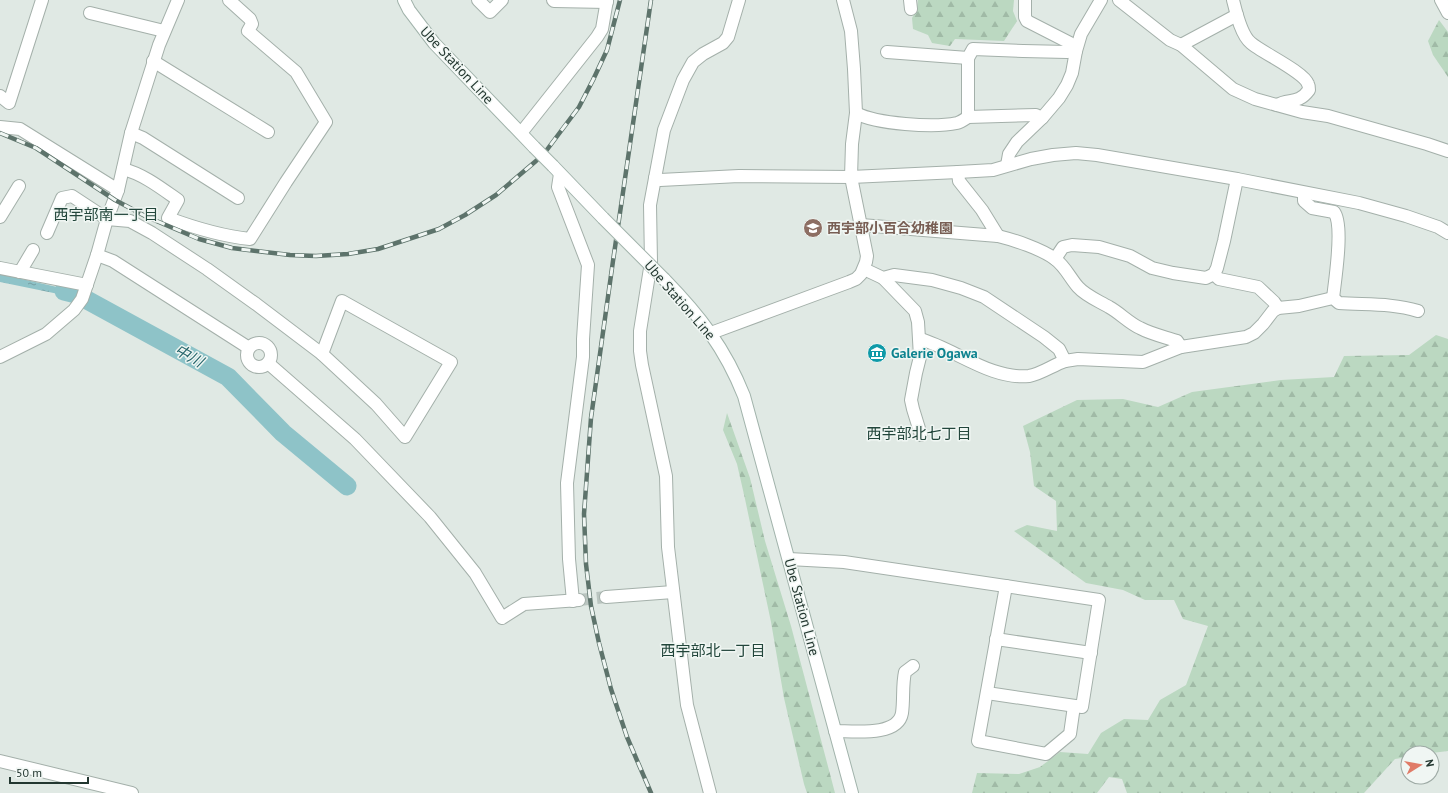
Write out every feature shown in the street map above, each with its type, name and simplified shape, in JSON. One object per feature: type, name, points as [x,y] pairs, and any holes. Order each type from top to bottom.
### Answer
[{"type":"street","points":[[0,96],[9,103],[42,0]]},
{"type":"street","points":[[0,357],[46,334],[64,320],[82,299],[107,219],[118,190],[131,133],[153,60],[178,0]]},
{"type":"street","points":[[123,168],[132,171],[178,200],[168,218],[227,236],[250,239],[326,122],[296,72],[248,31],[252,24],[250,19],[229,0]]},
{"type":"street","name":"Ube Station Line","points":[[404,0],[413,16],[434,43],[556,170],[681,296],[711,333],[732,368],[744,396],[852,793]]},
{"type":"street","points":[[478,0],[490,12],[502,0]]},
{"type":"street","points":[[520,133],[602,29],[607,1],[553,0]]},
{"type":"street","points":[[710,793],[687,705],[668,547],[666,476],[642,365],[640,352],[640,331],[651,262],[650,205],[664,130],[683,80],[693,62],[703,54],[723,43],[728,37],[739,0]]},
{"type":"street","points":[[711,333],[849,282],[856,279],[864,269],[867,256],[851,177],[852,144],[856,114],[853,50],[851,31],[843,0]]},
{"type":"street","points":[[1025,0],[1025,17],[1027,22],[1070,43],[1076,51]]},
{"type":"street","points":[[1007,165],[1009,154],[1017,142],[1042,118],[1067,86],[1072,73],[1081,34],[1101,0]]},
{"type":"street","points":[[1119,0],[1170,40],[1181,45],[1233,89],[1255,99],[1277,106],[1328,116],[1448,151]]},
{"type":"street","points":[[1234,0],[1237,15],[1250,42],[1288,66],[1304,78],[1308,84],[1309,90],[1297,100],[1280,103],[1277,106]]},
{"type":"street","points":[[1441,0],[1448,13]]},
{"type":"street","points":[[90,13],[164,32]]},
{"type":"street","points":[[1181,45],[1237,15]]},
{"type":"street","points":[[968,117],[968,58],[973,48],[1023,51],[1076,51]]},
{"type":"street","points":[[887,52],[968,58]]},
{"type":"street","points":[[153,60],[268,132]]},
{"type":"street","points":[[856,114],[862,117],[900,124],[929,125],[958,122],[968,117],[1036,115],[1042,118]]},
{"type":"street","points":[[0,127],[20,129],[118,190]]},
{"type":"street","points":[[131,133],[143,138],[238,198]]},
{"type":"street","points":[[654,178],[660,180],[740,176],[851,177],[993,170],[1007,165],[1046,157],[1076,153],[1237,179],[1359,204],[1406,216],[1438,227],[1448,233]]},
{"type":"street","points":[[97,255],[112,262],[249,348],[247,355],[249,362],[255,366],[262,367],[268,363],[355,439],[430,517],[474,573],[502,618],[524,604],[576,600],[569,559],[567,483],[583,357],[588,265],[558,187],[556,170]]},
{"type":"street","points":[[958,172],[959,181],[982,210],[998,236]]},
{"type":"street","points":[[1055,259],[1063,248],[1072,245],[1099,247],[1130,256],[1152,268],[1206,278],[1214,274],[1217,268],[1237,179]]},
{"type":"street","points":[[0,218],[19,186]]},
{"type":"street","points":[[1304,193],[1304,201],[1312,208],[1334,212],[1338,216],[1338,253],[1333,298]]},
{"type":"street","points":[[47,233],[62,198],[72,196],[107,219],[130,221],[207,270],[256,304],[322,354],[376,404],[405,436],[451,362],[342,302],[322,354]]},
{"type":"street","points":[[861,225],[1008,238],[1038,250],[1055,259],[1070,275],[1078,287],[1092,297],[1139,328],[1159,336],[1178,341],[1181,347]]},
{"type":"street","points":[[20,272],[33,250]]},
{"type":"street","points":[[0,268],[87,285]]},
{"type":"street","points":[[864,269],[883,278],[915,311],[920,339],[920,357],[912,400],[913,409],[922,435]]},
{"type":"street","points":[[883,278],[894,274],[920,278],[961,288],[984,297],[1044,337],[1059,349],[1066,361]]},
{"type":"street","points":[[1214,274],[1219,279],[1258,287],[1274,302],[1278,308]]},
{"type":"street","points":[[920,339],[991,370],[1013,375],[1029,376],[1066,361],[1078,359],[1143,362],[1181,347],[1246,337],[1254,333],[1273,311],[1278,308],[1299,306],[1333,298]]},
{"type":"street","points":[[1333,298],[1339,303],[1402,306],[1418,311]]},
{"type":"street","points":[[789,559],[844,562],[941,578],[1099,600],[1082,707],[987,694]]},
{"type":"street","points":[[1006,586],[978,741],[1046,754],[1070,734],[1074,706]]},
{"type":"street","points":[[606,597],[673,592]]},
{"type":"street","points":[[996,639],[1091,653]]},
{"type":"street","points":[[835,731],[874,731],[887,729],[896,725],[902,715],[903,683],[905,672],[913,666]]},
{"type":"street","points":[[0,761],[132,793]]},
{"type":"green space","points":[[918,0],[1014,0],[1013,11],[1017,21],[1004,41],[955,39],[950,46],[932,43],[928,35],[913,29],[912,18],[917,9]]},
{"type":"green space","points":[[1439,20],[1448,32],[1448,77],[1433,55],[1428,41]]},
{"type":"green space","points":[[1436,335],[1448,339],[1448,751],[1440,752],[1440,745],[1400,745],[1400,758],[1395,759],[1364,793],[1127,793],[1122,779],[1109,777],[1097,793],[972,793],[977,773],[1019,774],[1040,767],[1060,752],[1088,754],[1101,733],[1124,719],[1148,720],[1160,700],[1186,685],[1208,626],[1183,619],[1174,600],[1145,600],[1123,590],[1086,583],[1014,531],[1027,525],[1057,531],[1056,501],[1034,486],[1030,452],[1023,426],[1077,400],[1123,399],[1158,407],[1192,392],[1281,380],[1334,377],[1344,356],[1409,355]]},
{"type":"green space","points":[[727,413],[750,478],[765,541],[791,626],[835,793],[807,793],[804,784],[784,698],[771,622],[737,464],[723,430]]},
{"type":"water","points":[[0,274],[79,292],[78,298],[0,282]]},
{"type":"waterway","name":"中川","points":[[64,291],[76,294],[228,377],[283,433],[347,486]]},
{"type":"tunnel","points":[[579,600],[606,597]]},
{"type":"railway","points":[[0,133],[36,148],[115,200],[147,217],[199,239],[232,248],[290,255],[316,256],[348,254],[378,249],[439,229],[465,215],[496,195],[546,151],[579,107],[593,80],[607,50],[620,0]]},
{"type":"railway","points":[[651,0],[591,418],[584,514],[586,564],[591,606],[599,643],[611,689],[627,737],[651,793]]},
{"type":"place","name":"西宇部小百合幼稚園","points":[[813,228]]},
{"type":"place","name":"Galerie Ogawa","points":[[877,353]]},
{"type":"district","name":"西宇部南一丁目","points":[[106,215]]},
{"type":"district","name":"西宇部北七丁目","points":[[919,434]]},
{"type":"district","name":"西宇部北一丁目","points":[[713,651]]}]
